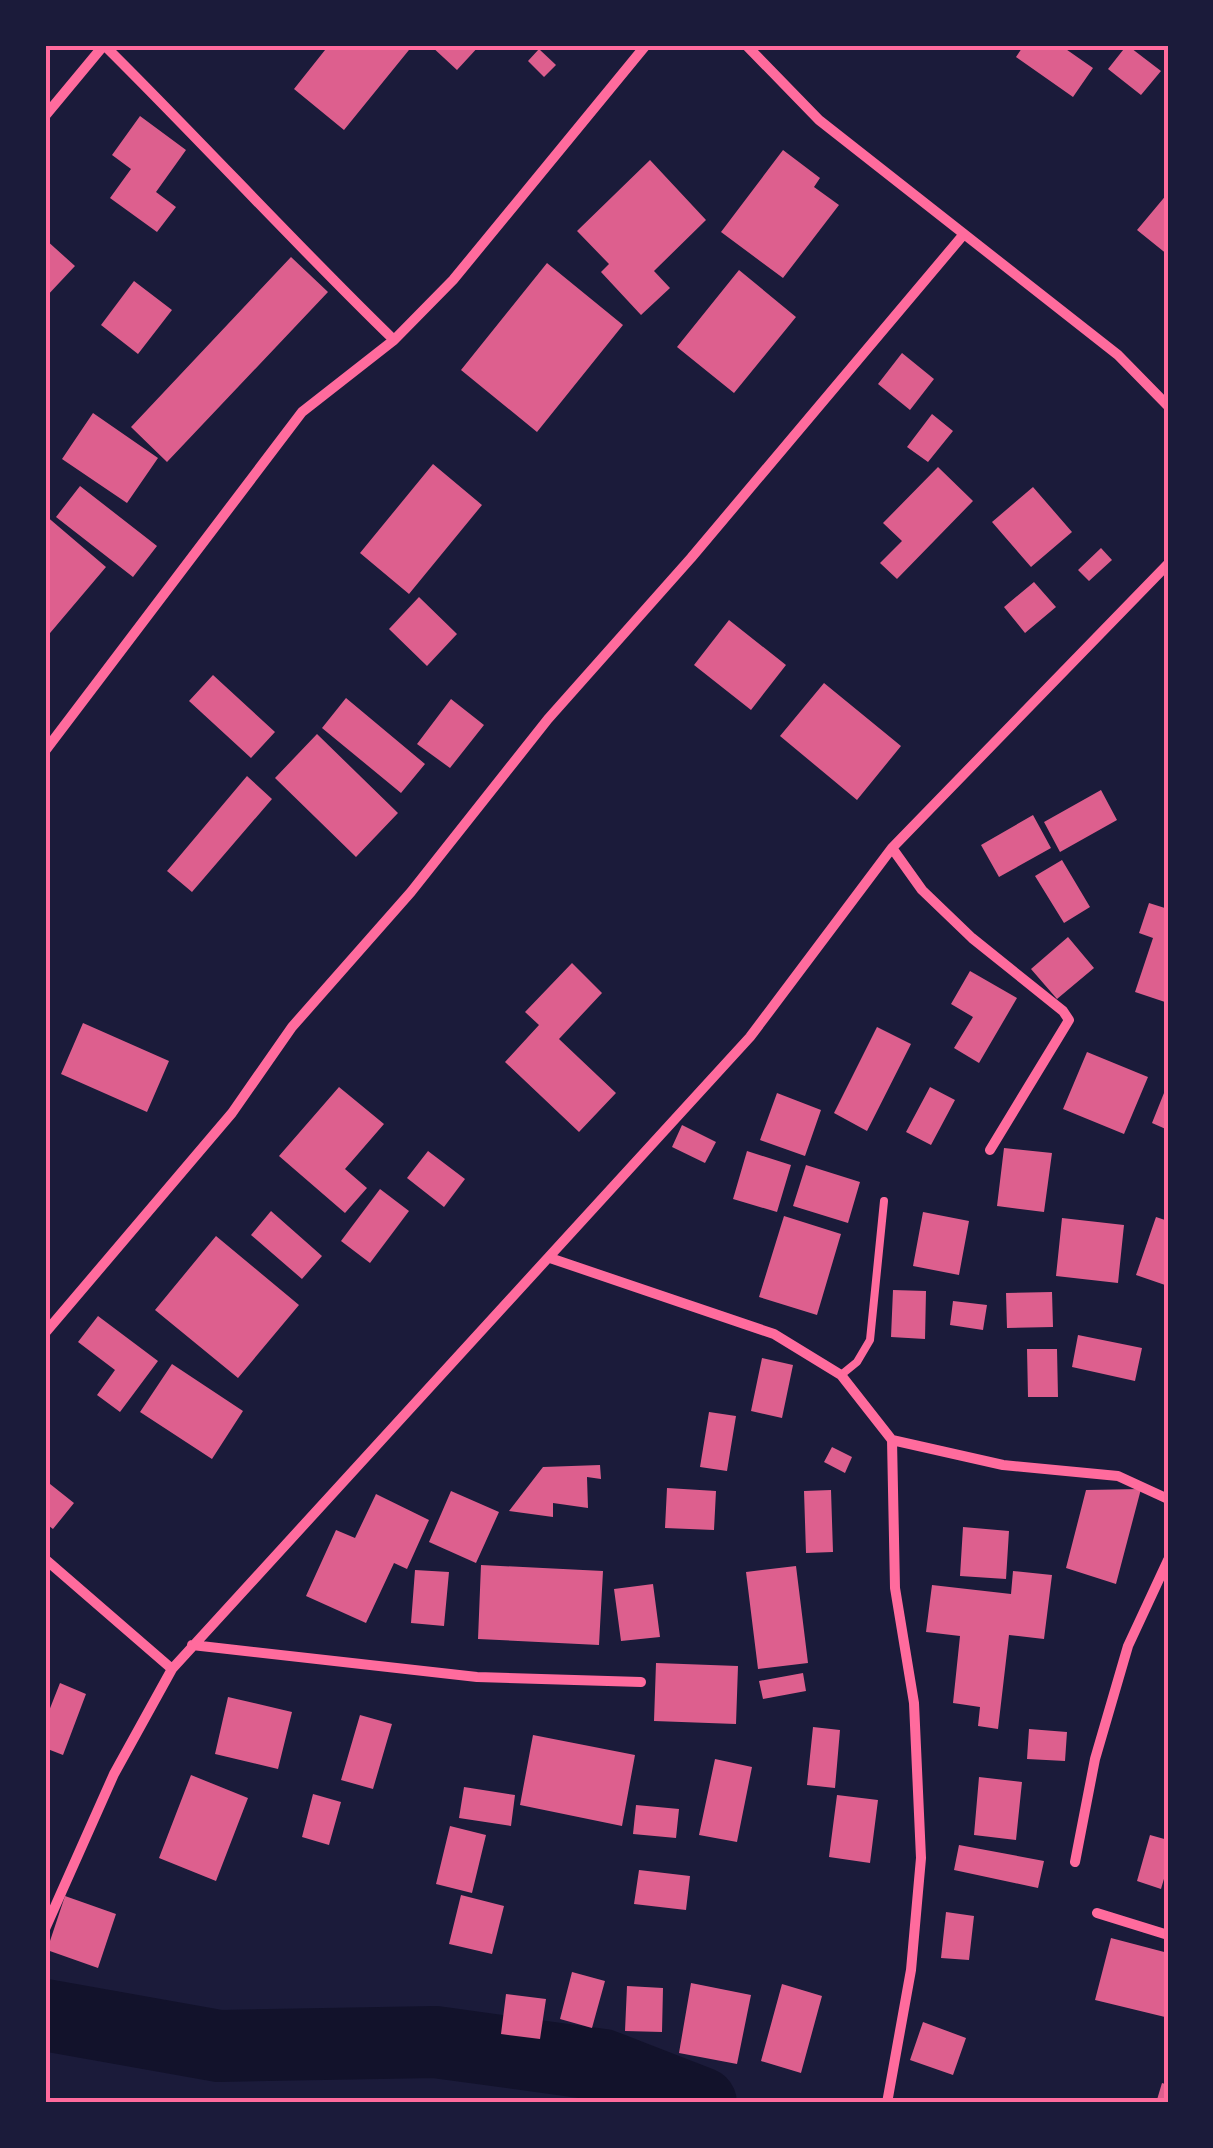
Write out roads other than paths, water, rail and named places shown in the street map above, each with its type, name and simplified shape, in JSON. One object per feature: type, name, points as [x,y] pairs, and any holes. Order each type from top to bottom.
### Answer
[{"type":"street","points":[[45,116],[104,45],[252,194],[317,266],[394,340]]},
{"type":"street","points":[[45,751],[302,412],[394,340],[453,280],[646,45]]},
{"type":"street","points":[[746,45],[818,120],[1118,355],[1168,406]]},
{"type":"street","points":[[45,1333],[232,1113],[292,1027],[411,892],[548,719],[691,558],[964,234]]},
{"type":"street","points":[[45,1929],[114,1774],[172,1669],[750,1037],[892,848],[1168,564]]},
{"type":"street","points":[[892,848],[922,890],[1069,1020],[990,1150]]},
{"type":"street","points":[[550,1258],[774,1334],[841,1375],[892,1440],[896,1588],[914,1703],[920,1858],[911,1970],[887,2103]]},
{"type":"street","points":[[892,1440],[1002,1465],[1118,1476],[1168,1499]]},
{"type":"street","points":[[45,1559],[172,1669]]},
{"type":"street","points":[[1075,1862],[1095,1759],[1128,1646],[1168,1560]]},
{"type":"street","points":[[192,1646],[477,1677],[641,1682]]},
{"type":"street","points":[[1097,1913],[1168,1935]]},
{"type":"lane","points":[[841,1375],[857,1362],[870,1340],[884,1201]]},
{"type":"waterway","points":[[45,2015],[219,2046],[435,2042],[603,2065],[701,2103]]}]
